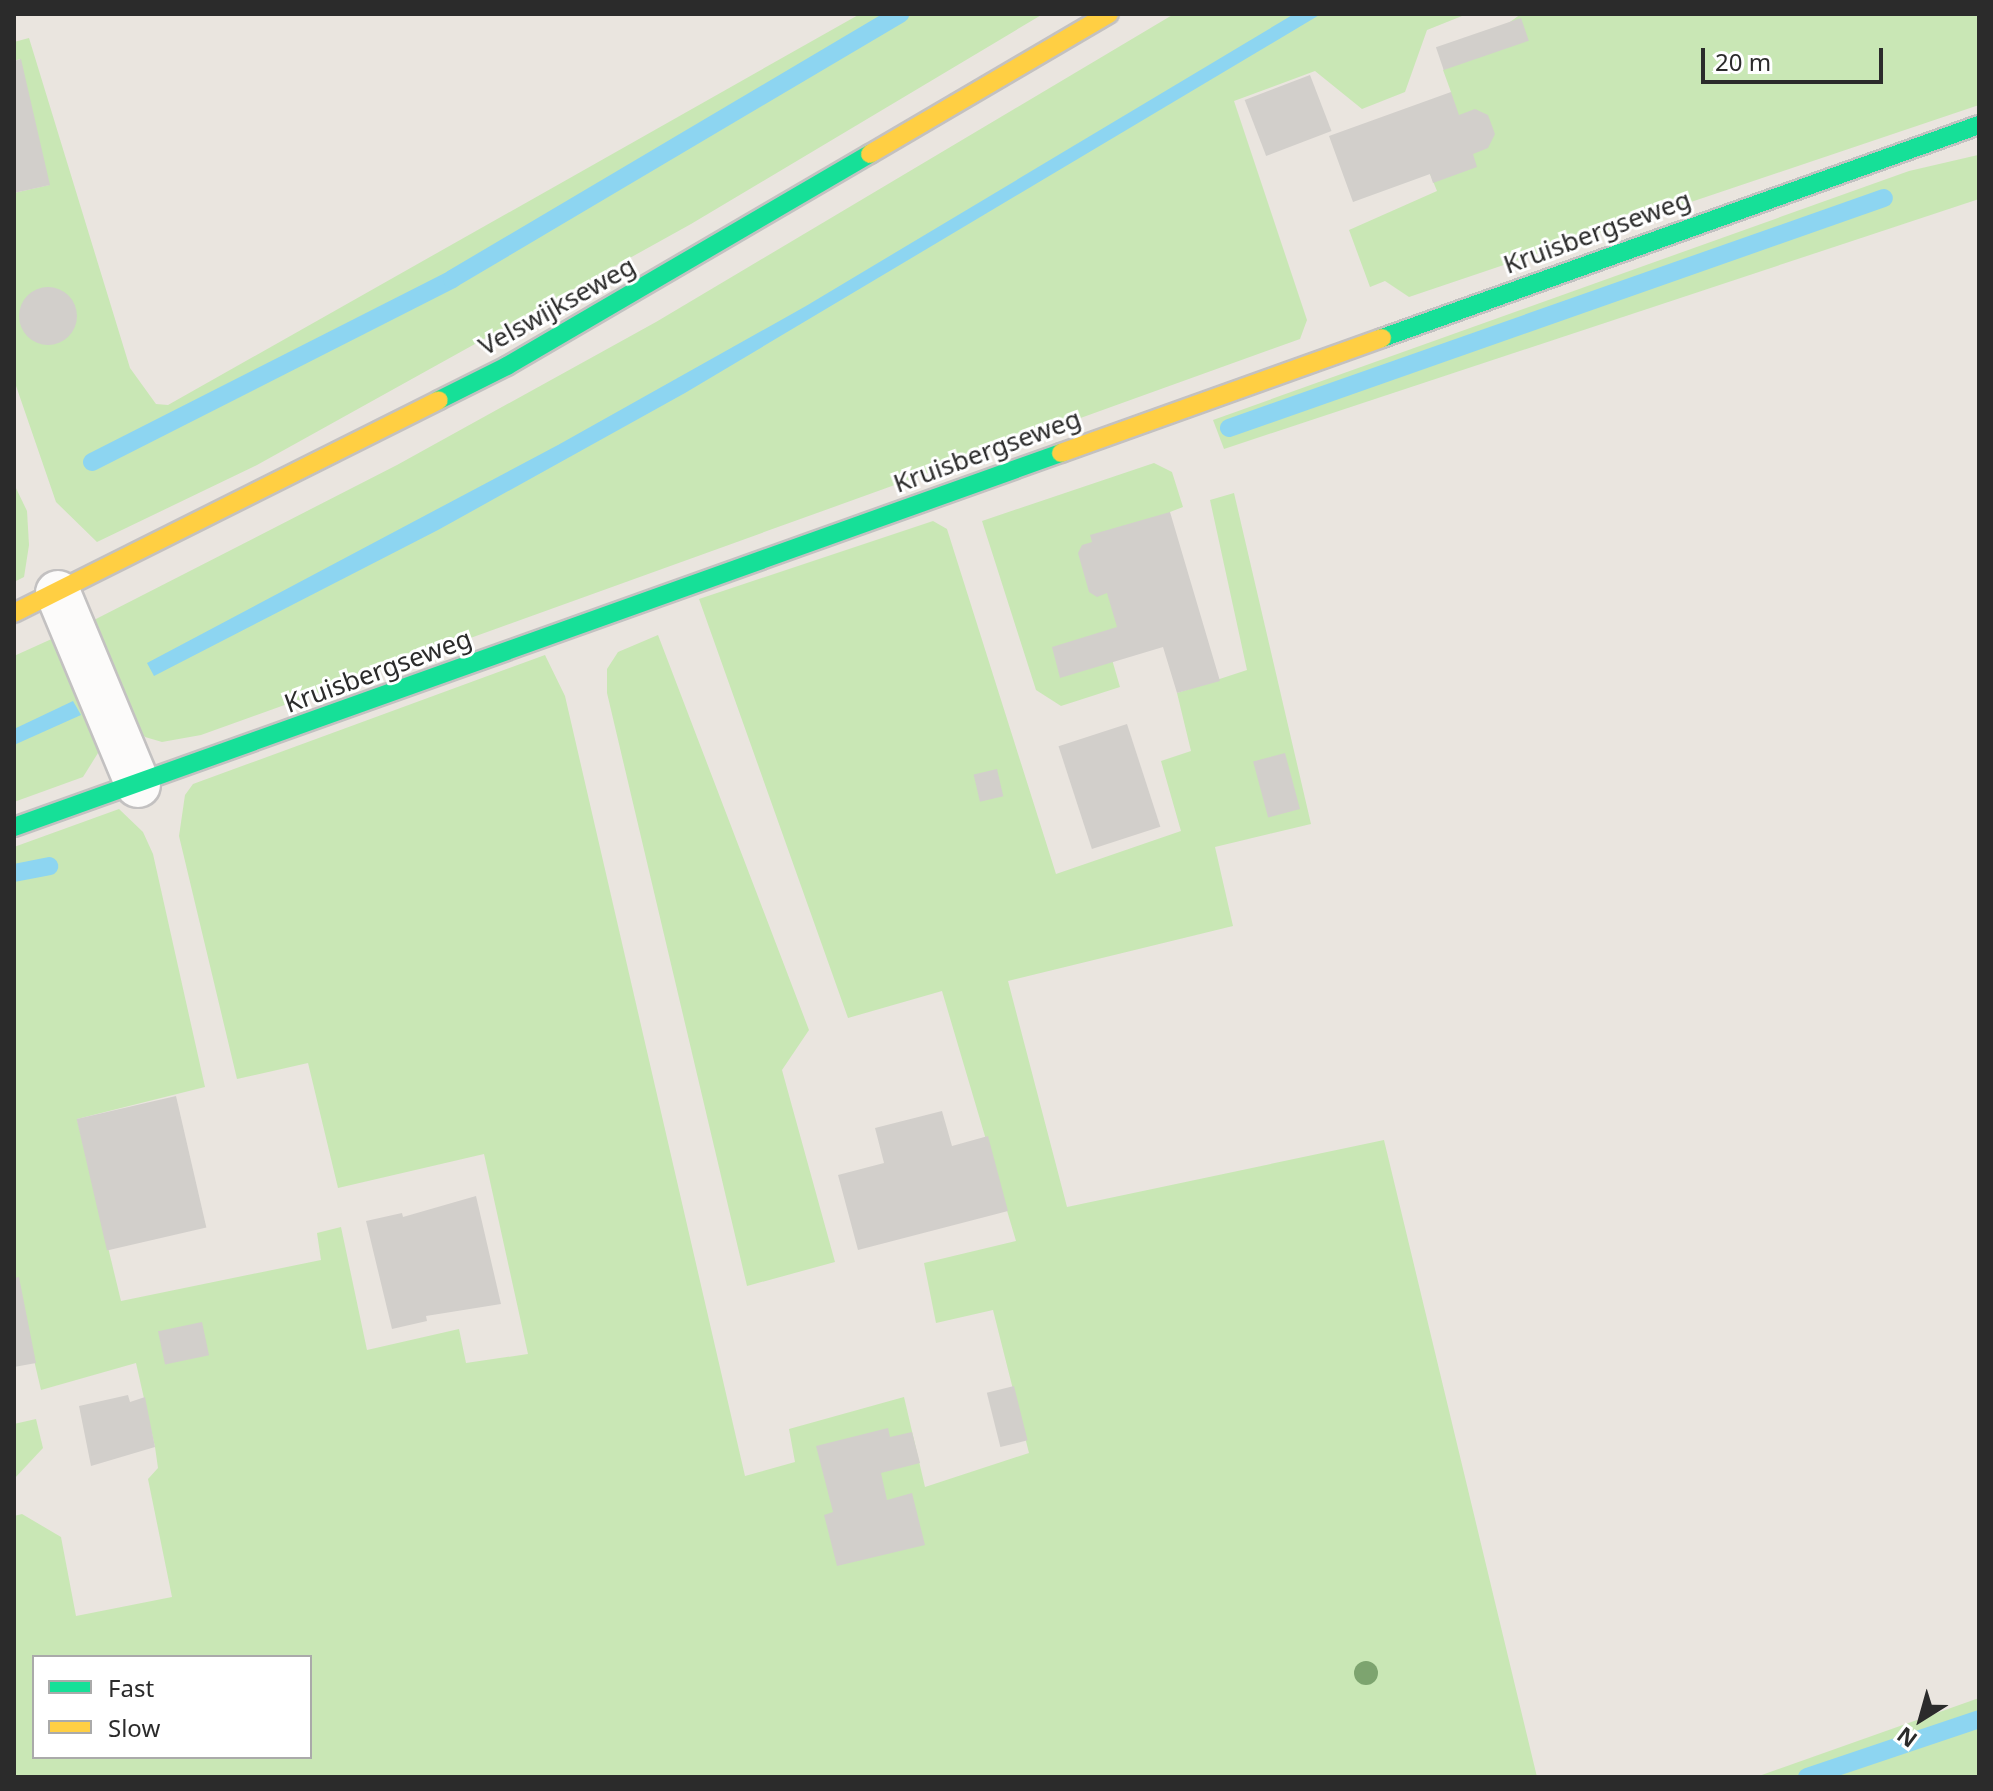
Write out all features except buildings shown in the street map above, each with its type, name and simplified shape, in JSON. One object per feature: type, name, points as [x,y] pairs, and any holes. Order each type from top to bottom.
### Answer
[{"type":"street","name":"Velswijkseweg","points":[[14,613],[507,366],[1109,14]]},
{"type":"street","name":"Kruisbergseweg","points":[[14,827],[1979,125]]},
{"type":"street","points":[[58,593],[138,785]]},
{"type":"green space","points":[[860,14],[1043,14],[691,224],[257,465],[97,542],[56,502],[14,380],[14,193],[49,185],[20,59],[14,61],[14,42],[29,38],[130,368],[156,404],[168,405]]},
{"type":"green space","points":[[1174,14],[1467,14],[1427,30],[1405,92],[1362,109],[1315,71],[1234,101],[1307,320],[1300,339],[201,735],[162,742],[145,737],[136,727],[94,620],[397,465],[656,322]]},
{"type":"green space","points":[[1521,14],[1979,14],[1979,105],[1409,297],[1385,281],[1370,287],[1349,230],[1437,191],[1430,174],[1451,92],[1443,70]]},
{"type":"green space","points":[[1978,155],[1979,199],[1224,449],[1213,420],[1909,171]]},
{"type":"green space","points":[[1154,463],[1172,472],[1183,507],[1170,512],[1167,581],[1111,656],[1120,687],[1061,706],[1036,690],[982,521]]},
{"type":"green space","points":[[14,484],[27,511],[29,545],[24,577],[14,582]]},
{"type":"green space","points":[[1234,493],[1311,824],[1215,847],[1233,926],[1008,981],[1067,1207],[1384,1140],[1537,1777],[14,1777],[14,1516],[22,1514],[61,1537],[76,1616],[172,1597],[148,1479],[158,1468],[155,1447],[136,1363],[41,1390],[14,1275],[14,847],[119,809],[143,832],[153,854],[205,1087],[77,1119],[121,1301],[321,1260],[317,1233],[341,1227],[367,1350],[459,1329],[466,1363],[528,1354],[484,1154],[338,1188],[308,1063],[237,1079],[179,836],[185,795],[193,784],[545,655],[565,696],[745,1476],[795,1462],[789,1429],[904,1397],[925,1487],[1029,1453],[993,1310],[936,1323],[924,1263],[1016,1241],[942,991],[848,1018],[699,599],[933,521],[947,529],[1056,874],[1181,831],[1161,761],[1191,751],[1177,693],[1247,670],[1210,500]]},
{"type":"green space","points":[[658,635],[809,1030],[782,1070],[835,1262],[747,1286],[607,693],[607,669],[618,652]]},
{"type":"green space","points":[[56,637],[100,743],[98,753],[83,777],[14,802],[14,656]]},
{"type":"green space","points":[[36,1419],[43,1448],[14,1479],[14,1424]]},
{"type":"green space","points":[[1979,1698],[1979,1777],[1756,1777]]},
{"type":"water","points":[[1294,14],[1321,14],[685,393],[438,530],[154,676],[147,663],[558,445],[806,306]]},
{"type":"water","points":[[73,701],[81,715],[14,745],[14,729]]},
{"type":"waterway","points":[[92,462],[452,279],[900,14]]},
{"type":"waterway","points":[[1229,428],[1884,198]]},
{"type":"waterway","points":[[14,873],[49,866]]},
{"type":"waterway","points":[[1807,1777],[1979,1719]]},
{"type":"traffic: fast","points":[[1382,338],[1979,125]]},
{"type":"traffic: fast","points":[[439,400],[507,366],[870,154]]},
{"type":"traffic: fast","points":[[14,827],[1061,453]]},
{"type":"traffic: slow","points":[[870,154],[1109,14]]},
{"type":"traffic: slow","points":[[1061,453],[1382,338]]},
{"type":"traffic: slow","points":[[14,613],[439,400]]}]
